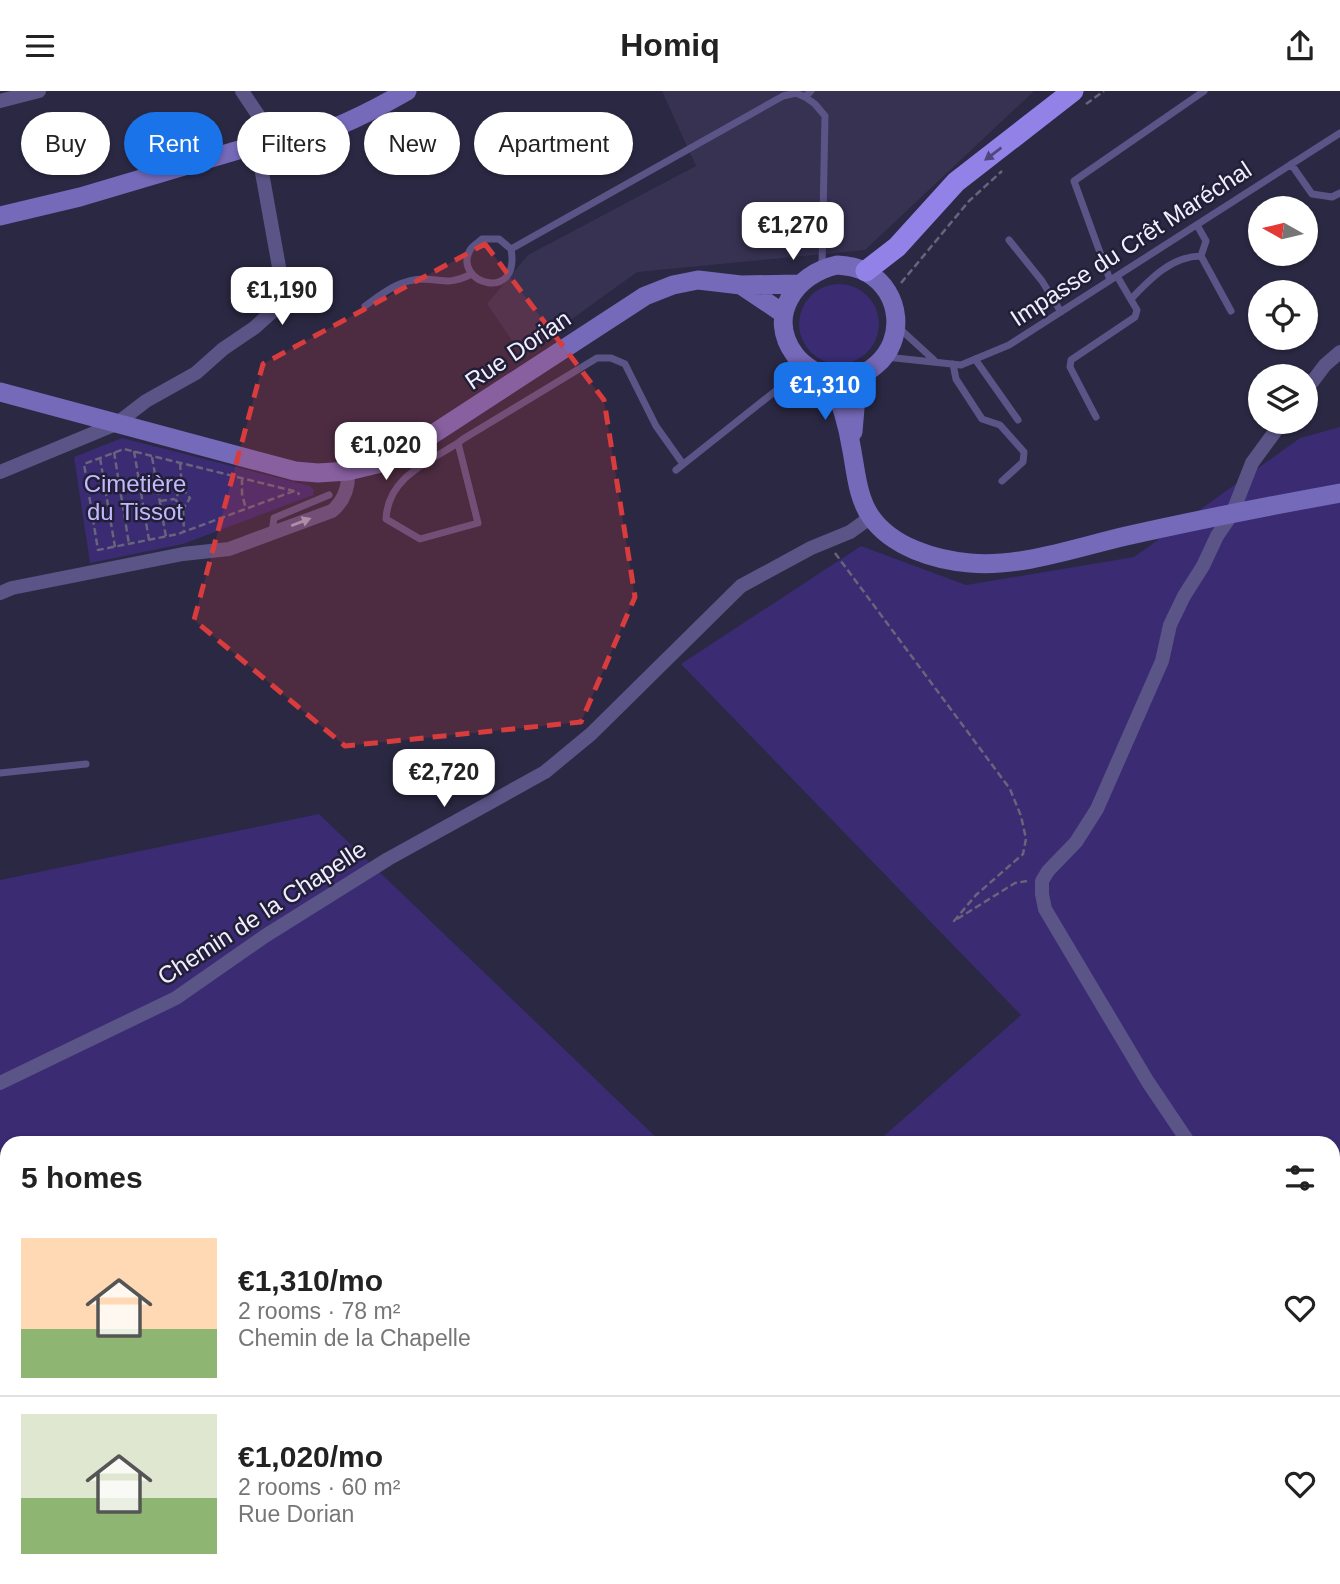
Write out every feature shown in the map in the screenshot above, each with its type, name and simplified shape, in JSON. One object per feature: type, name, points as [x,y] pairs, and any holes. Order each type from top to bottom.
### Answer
[{"type":"highway","points":[[866,271],[897,247],[956,181],[1078,99]]},
{"type":"main road","points":[[339,112],[384,91]]},
{"type":"main road","points":[[350,118],[407,91]]},
{"type":"main road","points":[[0,216],[80,197],[237,152]]},
{"type":"main road","points":[[831,380],[864,373],[885,357],[897,326],[896,311],[885,287],[866,271],[844,266],[822,268],[799,284],[789,298],[784,314],[786,336],[790,347],[804,365],[831,380],[840,400],[856,479],[871,517],[890,535],[911,548],[941,559],[972,563],[1017,561],[1340,493]]},
{"type":"main road","name":"Rue Dorian","points":[[0,392],[295,471],[348,471],[377,464],[407,451],[645,296],[673,285],[698,280],[740,285],[799,284]]},
{"type":"main road","name":"Rue Dorian","points":[[740,285],[784,314]]},
{"type":"main road","points":[[852,451],[856,396],[864,373]]},
{"type":"street","points":[[0,101],[38,91]]},
{"type":"street","points":[[242,91],[256,112]]},
{"type":"street","points":[[0,472],[116,424],[146,401],[196,373],[268,317],[278,302],[280,272],[267,175]]},
{"type":"street","points":[[1318,374],[1340,352]]},
{"type":"street","points":[[1184,1136],[1148,1081],[1045,909],[1042,880],[1076,842],[1097,809],[1162,661],[1170,625],[1217,536],[1232,514],[1252,463],[1273,434]]},
{"type":"street","points":[[0,593],[104,568],[214,549],[229,549],[332,510],[340,504],[349,482],[348,471]]},
{"type":"street","name":"Chemin de la Chapelle","points":[[0,1083],[176,998],[265,936],[388,859],[545,772],[591,734],[741,586],[850,532],[871,517]]},
{"type":"lane","points":[[1096,417],[1070,367],[1071,360],[1135,317],[1138,310],[1114,278],[1074,181],[1204,91]]},
{"type":"lane","points":[[511,249],[783,96],[796,93],[808,94],[825,116],[822,268]]},
{"type":"lane","name":"Impasse du Crêt Maréchal","points":[[885,357],[961,365],[1009,345],[1291,164],[1339,137]]},
{"type":"lane","points":[[1291,164],[1312,194],[1332,197],[1340,193]]},
{"type":"lane","points":[[1197,225],[1206,241],[1201,256],[1231,311]]},
{"type":"lane","points":[[482,239],[499,239],[511,249],[514,264],[509,274],[500,282],[488,284],[472,274],[468,260],[470,250],[482,239]]},
{"type":"lane","points":[[1009,240],[1042,281],[1061,311]]},
{"type":"lane","points":[[1131,299],[1156,273],[1191,256],[1201,256]]},
{"type":"lane","points":[[365,306],[394,285],[422,279],[443,283],[472,274]]},
{"type":"lane","points":[[897,326],[935,361]]},
{"type":"lane","points":[[458,443],[478,523],[420,539],[386,519],[386,504],[403,479],[458,443],[597,358],[611,358],[625,364],[679,467],[788,381],[804,365]]},
{"type":"lane","points":[[975,359],[1018,419]]},
{"type":"lane","points":[[953,364],[957,379],[982,419],[1000,425],[1024,452],[1023,462],[1002,481]]},
{"type":"lane","points":[[272,533],[274,518],[329,495]]},
{"type":"lane","points":[[0,773],[86,764]]},
{"type":"path","points":[[1078,99],[1104,91]]},
{"type":"path","points":[[891,297],[969,201],[1009,165]]},
{"type":"path","points":[[124,449],[134,451],[296,491],[184,532],[98,550],[84,464],[124,449]]},
{"type":"path","points":[[134,451],[149,540]]},
{"type":"path","points":[[114,452],[129,544]]},
{"type":"path","points":[[152,456],[166,537]]},
{"type":"path","points":[[100,458],[114,547]]},
{"type":"path","points":[[176,499],[182,488],[180,463]]},
{"type":"path","points":[[242,478],[246,509]]},
{"type":"path","points":[[182,488],[190,498],[183,509]]},
{"type":"path","points":[[160,501],[176,499]]},
{"type":"path","points":[[176,499],[183,509],[184,532]]},
{"type":"path","points":[[827,542],[1010,789],[1021,816],[1026,839],[1023,855],[976,895],[954,921],[1015,883],[1030,881],[1042,890]]},
{"type":"highlighted area","points":[[485,244],[604,400],[635,597],[581,722],[345,746],[194,620],[263,364]]},
{"type":"shaded area","points":[[662,91],[1034,91],[865,250],[637,272],[522,355],[487,304],[528,255],[696,166]]},
{"type":"green space","points":[[839,284],[854,287],[867,296],[876,309],[879,324],[876,339],[867,352],[854,361],[839,364],[824,361],[811,352],[802,339],[799,324],[802,309],[811,296],[824,287]]},
{"type":"green space","points":[[1340,427],[1340,1136],[884,1136],[1021,1015],[681,664],[861,546],[966,585],[1134,557],[1300,438]]},
{"type":"green space","name":"Cimetière du Tissot","points":[[122,438],[310,486],[314,490],[313,495],[183,544],[90,563],[74,457]]},
{"type":"green space","points":[[319,814],[655,1136],[0,1136],[0,880]]}]
